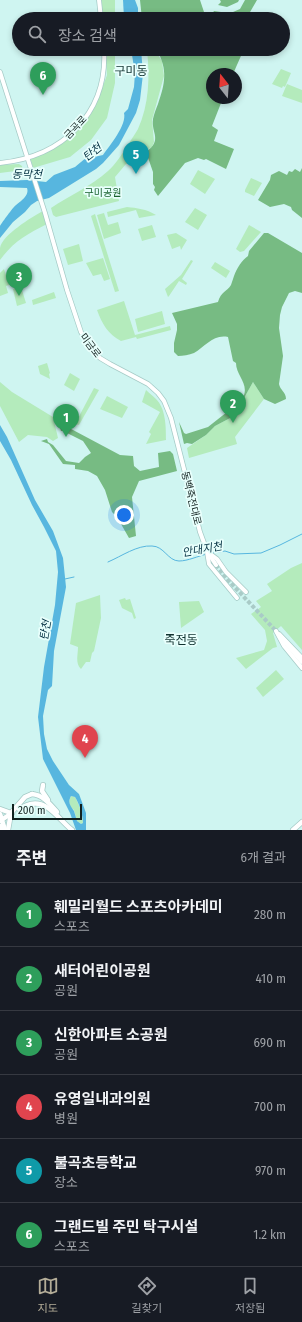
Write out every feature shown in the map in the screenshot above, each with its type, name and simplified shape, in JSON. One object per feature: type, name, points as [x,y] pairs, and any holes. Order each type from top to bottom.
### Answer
[{"type":"main road","points":[[99,0],[100,12]]},
{"type":"main road","name":"금곡로","points":[[0,163],[27,158],[47,150],[62,141],[74,131],[87,115],[97,95],[101,82],[104,56]]},
{"type":"main road","points":[[0,72],[27,158]]},
{"type":"main road","name":"미금로","points":[[27,158],[82,336],[100,358],[148,384],[161,397],[170,412],[178,445]]},
{"type":"main road","name":"동백죽전대로","points":[[178,445],[197,523],[207,551],[213,560]]},
{"type":"main road","points":[[207,551],[216,565]]},
{"type":"main road","points":[[213,560],[246,592]]},
{"type":"main road","points":[[213,560],[220,578],[237,598]]},
{"type":"main road","points":[[276,631],[302,658]]},
{"type":"main road","points":[[276,631],[302,662]]},
{"type":"main road","points":[[276,631],[284,646],[302,668]]},
{"type":"main road","points":[[43,785],[42,791],[57,814],[72,830]]},
{"type":"main road","points":[[1,821],[11,813],[25,797],[32,794],[50,803]]},
{"type":"main road","points":[[0,809],[11,813],[30,804],[47,807],[75,830]]},
{"type":"main road","points":[[6,830],[11,813]]},
{"type":"main road","points":[[0,814],[1,821],[6,830]]},
{"type":"main road","points":[[293,830],[302,822]]},
{"type":"main road","points":[[0,826],[1,830]]},
{"type":"main road","points":[[297,830],[302,826]]},
{"type":"green space","points":[[101,0],[115,0],[115,12],[102,12]]},
{"type":"green space","points":[[140,0],[200,0],[204,12],[141,12]]},
{"type":"green space","points":[[220,0],[239,0],[238,2],[227,7],[218,5],[221,2]]},
{"type":"green space","points":[[245,0],[257,0],[250,12],[233,12],[240,9]]},
{"type":"green space","points":[[106,56],[115,56],[115,83],[107,118],[91,140],[70,157],[33,168],[30,157],[59,143],[79,129],[97,102],[107,75]]},
{"type":"green space","name":"구미공원","points":[[147,56],[159,56],[162,61],[164,76],[152,120],[154,142],[152,147],[145,151],[146,157],[126,164],[115,177],[119,201],[56,217],[53,215],[51,208],[108,171],[119,159],[138,129],[142,120],[148,91]]},
{"type":"green space","points":[[160,56],[241,56],[236,68],[206,68],[206,104],[221,104],[212,126],[218,130],[214,141],[234,149],[226,169],[206,159],[204,160],[198,158],[185,163],[158,196],[154,190],[153,172],[146,152],[154,144],[155,140],[153,119],[164,83],[163,64]]},
{"type":"green space","points":[[281,69],[291,73],[285,87],[283,86],[282,88],[272,84]]},
{"type":"green space","points":[[287,84],[302,90],[302,103],[282,96]]},
{"type":"green space","points":[[19,164],[22,166],[23,170],[0,173],[0,165]]},
{"type":"green space","points":[[302,168],[302,218],[292,210],[291,207],[284,204],[270,207],[258,200],[270,180],[271,175],[279,171],[287,175],[289,171],[292,172],[295,169],[300,172]]},
{"type":"green space","points":[[198,170],[215,179],[205,194],[190,184]]},
{"type":"green space","points":[[251,178],[262,183],[254,196],[245,192]]},
{"type":"green space","points":[[127,207],[138,208],[156,215],[139,218],[136,210],[108,217],[107,212]]},
{"type":"green space","points":[[195,208],[207,215],[198,230],[185,222]]},
{"type":"green space","points":[[43,211],[47,224],[21,239],[10,248],[0,260],[0,248],[6,238],[18,227]]},
{"type":"green space","points":[[104,213],[108,225],[118,222],[121,233],[104,239],[97,215]]},
{"type":"green space","points":[[95,214],[119,291],[115,292],[91,216]]},
{"type":"green space","points":[[152,225],[156,237],[142,241],[138,229]]},
{"type":"green space","points":[[249,225],[261,232],[244,251],[240,252],[236,249]]},
{"type":"green space","points":[[176,233],[187,240],[181,250],[180,246],[172,249],[167,235]]},
{"type":"green space","points":[[264,233],[268,233],[302,253],[302,293],[295,291],[289,293],[280,315],[279,328],[283,356],[279,384],[286,399],[275,404],[264,399],[253,382],[234,416],[215,426],[206,435],[192,444],[184,444],[179,422],[184,433],[186,434],[208,427],[241,401],[245,390],[236,363],[233,361],[228,337],[218,337],[194,353],[184,356],[178,356],[174,352],[177,324],[172,313],[218,302],[222,294],[231,285],[240,264],[248,256],[249,251]]},
{"type":"green space","points":[[79,244],[83,261],[68,265],[63,249]]},
{"type":"green space","points":[[103,258],[110,279],[104,281],[101,274],[93,276],[86,263]]},
{"type":"green space","points":[[191,260],[193,261],[182,279],[187,283],[186,285],[179,281],[168,297],[165,289],[181,275]]},
{"type":"green space","points":[[215,262],[230,271],[226,278],[211,268]]},
{"type":"green space","points":[[4,269],[6,275],[11,269],[13,276],[22,274],[24,280],[6,286],[8,293],[0,296],[0,273]]},
{"type":"green space","points":[[21,287],[26,303],[17,306],[13,289]]},
{"type":"green space","points":[[54,292],[56,298],[33,305],[32,300]]},
{"type":"green space","points":[[124,301],[135,335],[170,326],[171,330],[137,339],[136,337],[121,341],[116,338],[106,328],[97,310]]},
{"type":"green space","points":[[162,311],[165,324],[138,332],[135,319]]},
{"type":"green space","points":[[47,363],[50,379],[40,374],[38,366]]},
{"type":"green space","points":[[70,373],[80,379],[74,391],[64,385]]},
{"type":"green space","points":[[0,382],[12,392],[53,417],[58,438],[53,441],[47,437],[28,435],[19,442],[0,406]]},
{"type":"green space","points":[[253,382],[264,399],[235,437],[237,444],[189,458],[187,448],[206,435],[215,426],[234,416]]},
{"type":"green space","points":[[94,388],[99,390],[79,425],[75,424]]},
{"type":"green space","points":[[146,390],[156,399],[164,413],[166,440],[146,444],[151,434],[149,432],[160,412],[142,402]]},
{"type":"green space","points":[[107,396],[128,407],[122,418],[100,409]]},
{"type":"green space","points":[[58,422],[120,455],[133,456],[134,466],[140,471],[159,467],[158,453],[170,451],[173,454],[177,471],[139,481],[132,497],[136,536],[129,538],[117,517],[112,512],[105,490],[97,476],[88,471],[75,469],[75,465],[63,464],[49,444],[41,441],[47,439],[48,442],[53,445],[66,461],[79,463],[91,453],[83,441],[61,431]]},
{"type":"green space","points":[[302,563],[302,650],[281,626],[273,633],[277,647],[273,648],[246,669],[236,658],[264,650],[267,641],[265,630],[251,614],[261,607],[256,601],[272,591],[267,584],[291,568]]},
{"type":"green space","points":[[100,595],[101,618],[94,651],[90,662],[86,662],[81,669],[77,662],[78,647],[70,644],[76,603]]},
{"type":"green space","points":[[125,598],[126,600],[130,599],[136,618],[134,619],[132,613],[122,608],[119,600]]},
{"type":"green space","points":[[199,601],[204,612],[181,628],[179,602]]},
{"type":"green space","points":[[276,670],[284,679],[263,697],[256,688]]},
{"type":"green space","points":[[71,796],[75,797],[82,813],[83,823],[81,824],[77,821],[74,810],[70,806]]},
{"type":"water","points":[[123,0],[135,0],[138,12],[124,12]]},
{"type":"water","name":"탄천","points":[[132,56],[142,56],[143,74],[140,100],[136,113],[119,145],[96,169],[49,198],[37,201],[31,205],[13,222],[0,238],[0,226],[13,208],[24,199],[28,191],[27,188],[0,187],[0,181],[27,180],[46,182],[54,175],[75,167],[87,157],[103,155],[121,129],[124,113],[128,109],[134,87],[135,73]]},
{"type":"water","name":"탄천","points":[[0,425],[7,437],[35,500],[53,531],[63,558],[66,587],[54,651],[52,686],[48,690],[43,716],[44,734],[47,749],[53,761],[69,785],[79,794],[86,813],[86,830],[76,830],[70,813],[43,759],[38,717],[44,667],[55,605],[58,572],[56,551],[0,441]],"holes":[[[71,796],[75,797],[82,813],[83,823],[81,824],[77,821],[74,811],[69,803]]]},
{"type":"waterway","name":"안대지천","points":[[212,553],[225,551],[234,554],[261,553],[302,534]]},
{"type":"waterway","name":"안대지천","points":[[108,562],[135,549],[146,546],[160,548],[172,559],[179,561],[207,554]]},
{"type":"waterway","name":"안대지천","points":[[65,579],[74,577]]},
{"type":"tunnel","points":[[216,565],[228,580],[276,631]]},
{"type":"place","name":"그랜드빌 주민 탁구시설","points":[[43,95]]},
{"type":"place","name":"불곡초등학교","points":[[136,174]]},
{"type":"place","name":"신한아파트 소공원","points":[[19,296]]},
{"type":"place","name":"새터어린이공원","points":[[233,423]]},
{"type":"place","name":"훼밀리월드 스포츠아카데미","points":[[66,437]]},
{"type":"place","name":"유영일내과의원","points":[[85,758]]},
{"type":"district","name":"구미동","points":[[131,71]]},
{"type":"district","name":"죽전동","points":[[181,640]]},
{"type":"water label","name":"동막천","points":[[27,174]]}]
